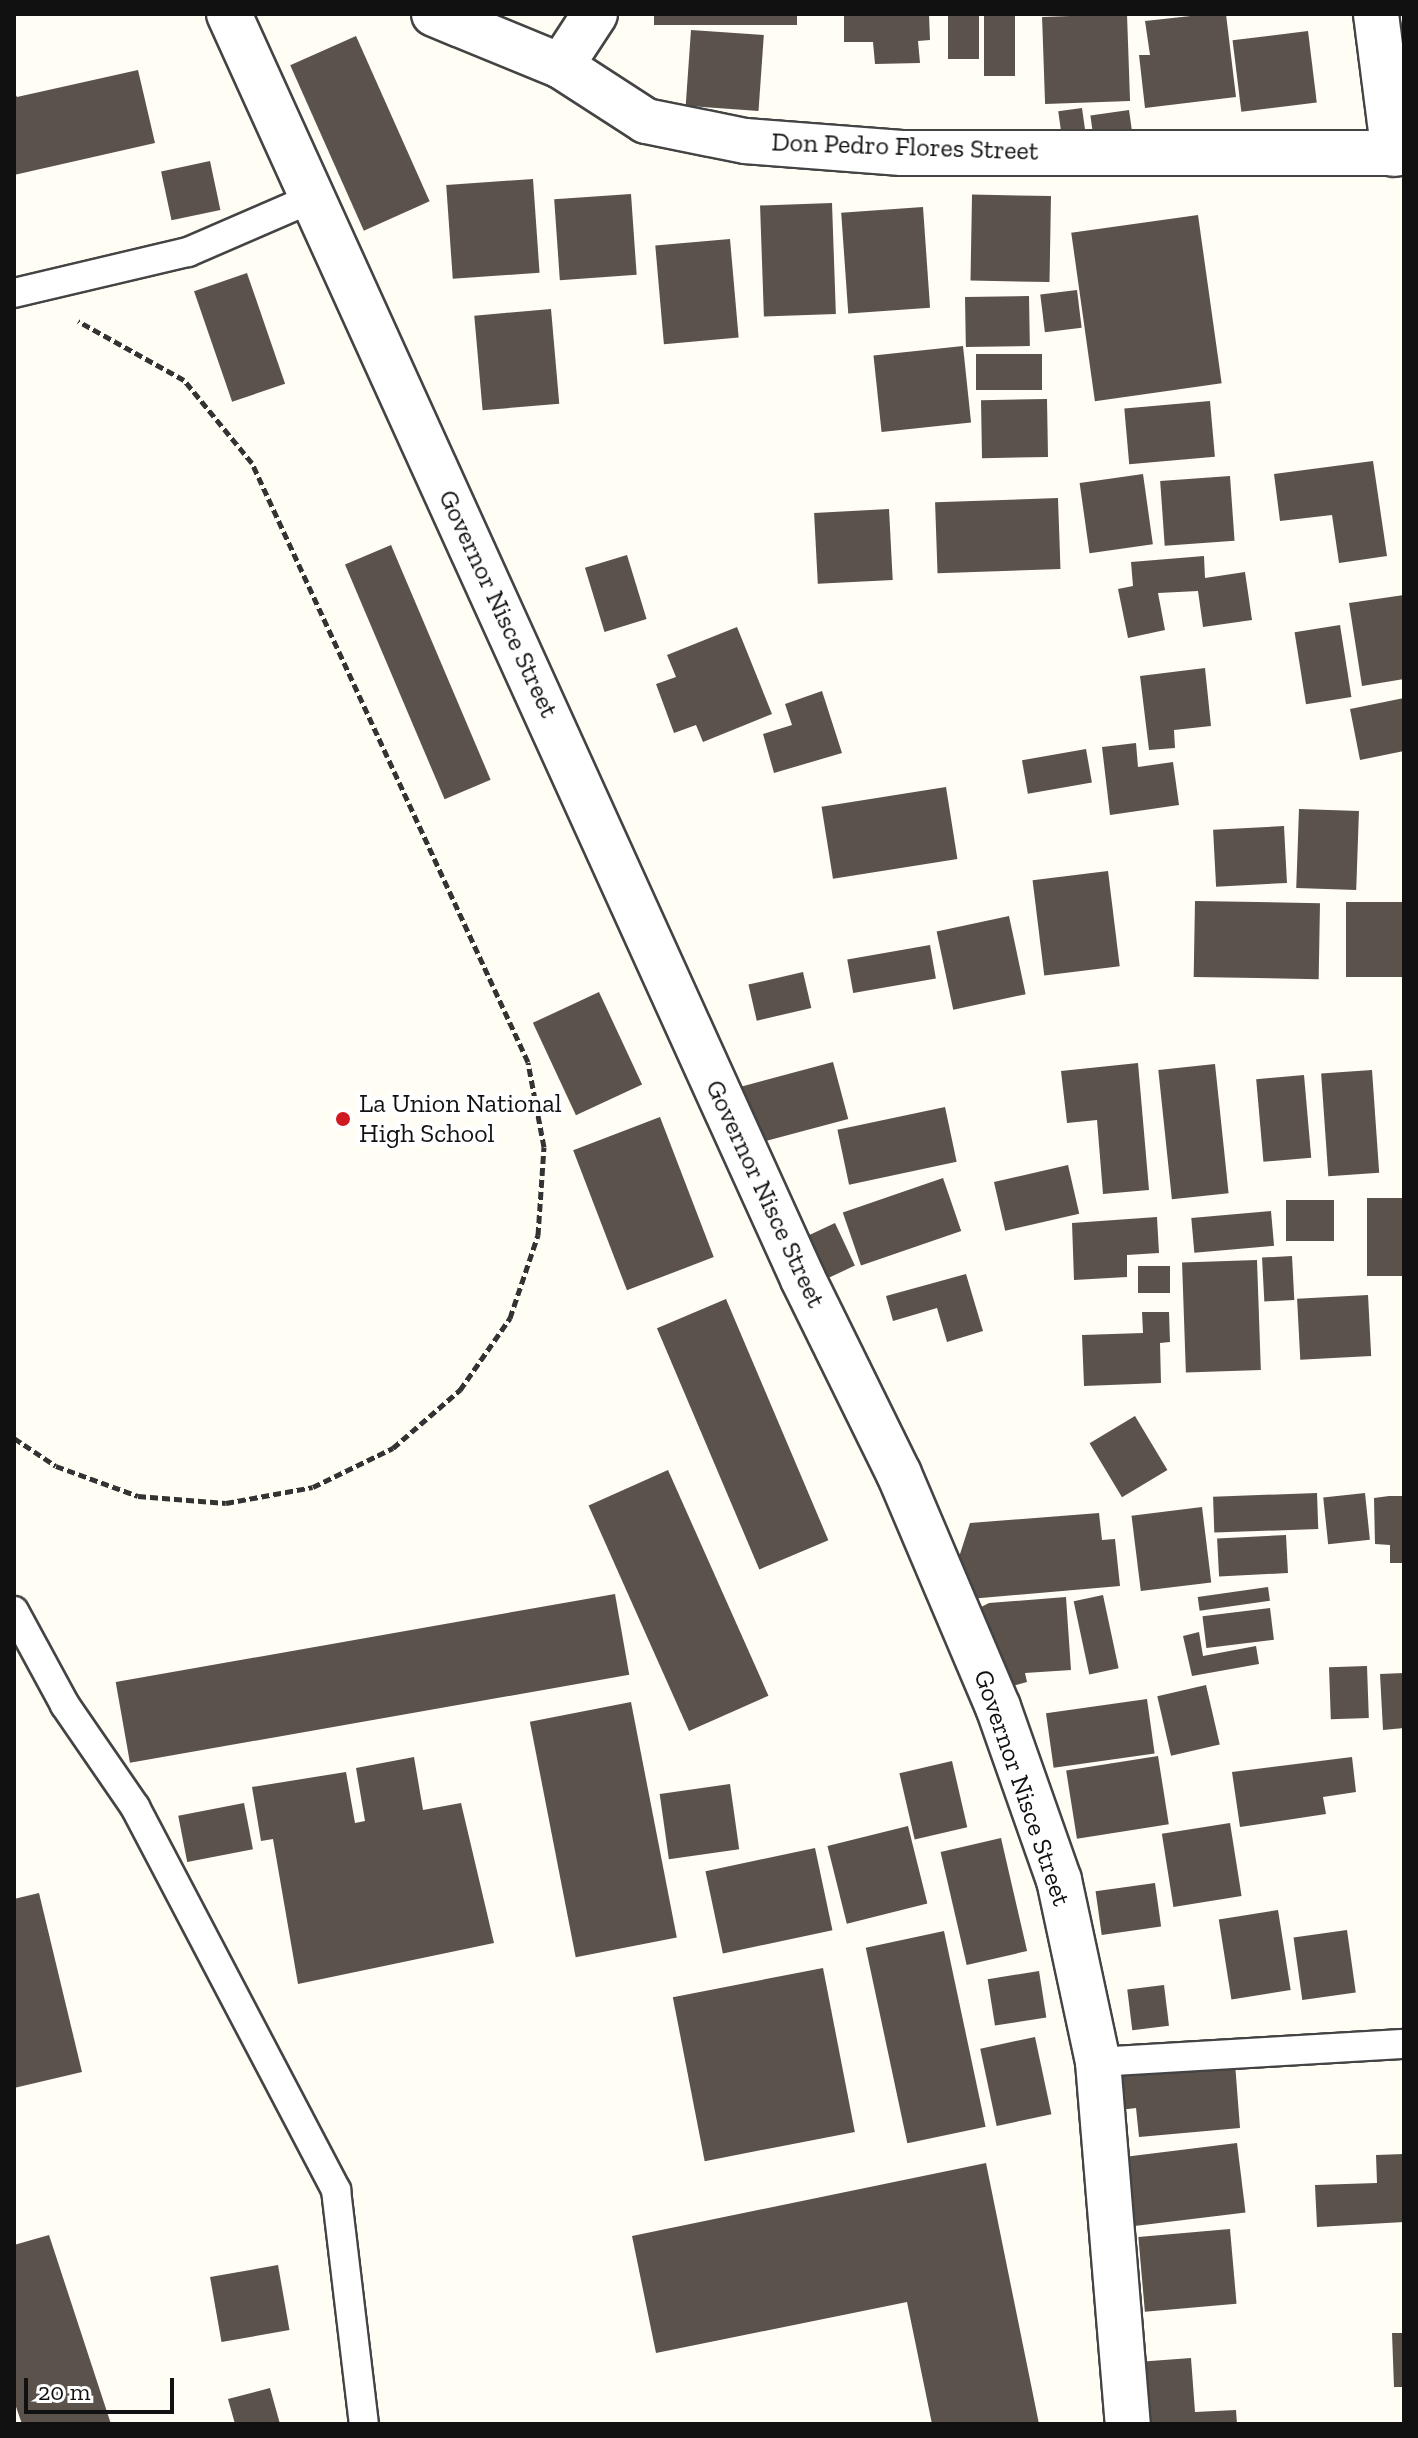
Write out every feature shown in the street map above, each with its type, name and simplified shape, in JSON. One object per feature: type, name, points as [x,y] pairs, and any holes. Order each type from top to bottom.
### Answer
[{"type":"street","name":"Governor Nisce Street","points":[[229,14],[803,1279],[924,1532],[998,1707],[1059,1880],[1098,2062],[1128,2424]]},
{"type":"street","name":"Don Pedro Flores Street","points":[[434,14],[561,66],[646,121],[745,141],[902,153],[1399,154]]},
{"type":"street","points":[[561,66],[595,14]]},
{"type":"street","points":[[1376,14],[1399,154]]},
{"type":"lane","points":[[14,293],[188,252],[313,198]]},
{"type":"lane","points":[[14,1611],[65,1705],[135,1807],[336,2190],[364,2424]]},
{"type":"lane","points":[[1098,2062],[1404,2044]]},
{"type":"path","points":[[14,1438],[56,1466],[138,1496],[226,1503],[313,1487],[393,1448],[460,1390],[510,1318],[538,1235],[544,1147],[528,1062],[252,463],[184,380],[89,324],[74,320]]},
{"type":"building","points":[[654,14],[797,14],[797,25],[654,25]]},
{"type":"building","points":[[844,14],[929,14],[930,40],[918,41],[920,63],[875,64],[873,42],[844,42]]},
{"type":"building","points":[[948,14],[979,14],[979,59],[948,59]]},
{"type":"building","points":[[984,14],[1015,14],[1015,76],[984,76]]},
{"type":"building","points":[[1127,14],[1130,101],[1045,104],[1042,17]]},
{"type":"building","points":[[1226,14],[1236,97],[1145,108],[1139,55],[1150,55],[1145,21]]},
{"type":"building","points":[[691,30],[764,35],[759,111],[686,106]]},
{"type":"building","points":[[1308,31],[1317,102],[1241,112],[1233,40]]},
{"type":"building","points":[[356,36],[430,201],[364,231],[290,65]]},
{"type":"building","points":[[138,70],[155,143],[14,175],[14,92],[17,97]]},
{"type":"building","points":[[1082,108],[1086,135],[1062,138],[1058,111]]},
{"type":"building","points":[[1129,110],[1132,131],[1093,136],[1090,115]]},
{"type":"building","points":[[210,161],[220,210],[171,220],[161,171]]},
{"type":"building","points":[[533,179],[540,273],[453,279],[446,185]]},
{"type":"building","points":[[631,194],[637,275],[560,280],[554,199]]},
{"type":"building","points":[[972,195],[1051,196],[1049,282],[971,281]]},
{"type":"building","points":[[832,203],[836,314],[764,316],[760,206]]},
{"type":"building","points":[[923,207],[930,308],[848,313],[841,213]]},
{"type":"building","points":[[1198,215],[1222,383],[1095,401],[1071,233]]},
{"type":"building","points":[[730,239],[739,338],[664,344],[655,246]]},
{"type":"building","points":[[247,273],[285,384],[232,402],[194,291]]},
{"type":"building","points":[[1077,290],[1082,328],[1045,332],[1040,295]]},
{"type":"building","points":[[1029,296],[1030,346],[966,347],[965,297]]},
{"type":"building","points":[[551,309],[559,404],[483,410],[474,316]]},
{"type":"building","points":[[963,346],[971,423],[882,432],[873,355]]},
{"type":"building","points":[[976,354],[1042,354],[1042,390],[976,390]]},
{"type":"building","points":[[1047,399],[1048,457],[982,458],[981,400]]},
{"type":"building","points":[[1210,401],[1215,457],[1129,464],[1124,408]]},
{"type":"building","points":[[1373,461],[1387,556],[1339,563],[1332,515],[1280,521],[1274,474]]},
{"type":"building","points":[[1143,474],[1153,544],[1090,553],[1080,483]]},
{"type":"building","points":[[1230,476],[1235,541],[1165,546],[1160,481]]},
{"type":"building","points":[[1058,498],[1060,569],[938,573],[935,502]]},
{"type":"building","points":[[889,509],[893,580],[818,584],[814,513]]},
{"type":"building","points":[[391,545],[491,780],[445,799],[345,565]]},
{"type":"building","points":[[627,555],[647,619],[605,632],[585,568]]},
{"type":"building","points":[[1204,556],[1205,578],[1245,572],[1252,620],[1203,627],[1198,591],[1158,593],[1165,630],[1128,638],[1118,589],[1133,586],[1131,562]]},
{"type":"building","points":[[1404,595],[1404,679],[1362,686],[1349,603]]},
{"type":"building","points":[[1340,625],[1351,697],[1306,704],[1295,632]]},
{"type":"building","points":[[737,627],[772,714],[703,742],[696,725],[674,733],[656,684],[676,677],[667,655]]},
{"type":"building","points":[[1205,668],[1211,726],[1174,730],[1175,748],[1149,750],[1140,676]]},
{"type":"building","points":[[822,691],[842,753],[774,773],[763,734],[792,725],[785,704]]},
{"type":"building","points":[[1404,698],[1404,751],[1360,760],[1350,709]]},
{"type":"building","points":[[1136,743],[1138,767],[1173,762],[1179,805],[1110,815],[1102,747]]},
{"type":"building","points":[[1086,749],[1092,782],[1028,794],[1022,760]]},
{"type":"building","points":[[946,787],[957,859],[833,879],[822,807]]},
{"type":"building","points":[[1299,809],[1359,811],[1356,890],[1296,888]]},
{"type":"building","points":[[1284,826],[1287,883],[1216,887],[1213,830]]},
{"type":"building","points":[[1108,871],[1120,966],[1044,976],[1033,880]]},
{"type":"building","points":[[1195,901],[1320,903],[1319,979],[1194,977]]},
{"type":"building","points":[[1346,902],[1404,902],[1404,977],[1346,977]]},
{"type":"building","points":[[1009,916],[1026,994],[953,1010],[937,931]]},
{"type":"building","points":[[930,945],[936,978],[853,993],[847,960]]},
{"type":"building","points":[[803,972],[811,1008],[757,1021],[748,985]]},
{"type":"building","points":[[599,992],[642,1084],[576,1115],[533,1023]]},
{"type":"building","points":[[833,1062],[848,1119],[748,1146],[733,1089]]},
{"type":"building","points":[[1138,1063],[1149,1190],[1103,1194],[1097,1120],[1067,1123],[1061,1071]]},
{"type":"building","points":[[1215,1064],[1229,1193],[1172,1199],[1158,1070]]},
{"type":"building","points":[[1372,1070],[1379,1173],[1328,1176],[1321,1074]]},
{"type":"building","points":[[1304,1075],[1311,1158],[1263,1162],[1256,1079]]},
{"type":"building","points":[[945,1107],[957,1162],[849,1185],[837,1130]]},
{"type":"building","points":[[660,1117],[714,1257],[627,1290],[573,1150]]},
{"type":"building","points":[[1068,1165],[1079,1214],[1005,1231],[994,1182]]},
{"type":"building","points":[[943,1178],[961,1231],[861,1265],[843,1213]]},
{"type":"building","points":[[1367,1198],[1404,1198],[1404,1276],[1367,1276]]},
{"type":"building","points":[[1286,1200],[1334,1200],[1334,1241],[1286,1241]]},
{"type":"building","points":[[1271,1211],[1274,1246],[1194,1253],[1191,1218]]},
{"type":"building","points":[[1157,1217],[1159,1253],[1127,1255],[1127,1277],[1074,1280],[1072,1223]]},
{"type":"building","points":[[835,1223],[855,1266],[828,1278],[808,1236]]},
{"type":"building","points":[[1292,1256],[1294,1300],[1264,1302],[1262,1258]]},
{"type":"building","points":[[1257,1260],[1261,1370],[1186,1373],[1182,1263]]},
{"type":"building","points":[[1138,1266],[1170,1266],[1170,1293],[1138,1293]]},
{"type":"building","points":[[966,1274],[983,1331],[947,1342],[937,1308],[893,1321],[886,1296]]},
{"type":"building","points":[[1368,1295],[1371,1356],[1300,1360],[1297,1299]]},
{"type":"building","points":[[726,1299],[828,1540],[759,1569],[657,1328]]},
{"type":"building","points":[[1142,1312],[1169,1312],[1170,1342],[1160,1343],[1161,1383],[1084,1386],[1082,1335],[1143,1333]]},
{"type":"building","points":[[1135,1416],[1167,1470],[1122,1497],[1090,1443]]},
{"type":"building","points":[[668,1470],[768,1696],[689,1731],[589,1505]]},
{"type":"building","points":[[1317,1493],[1318,1529],[1214,1533],[1213,1497]]},
{"type":"building","points":[[1365,1493],[1370,1540],[1328,1544],[1323,1497]]},
{"type":"building","points":[[1404,1496],[1404,1563],[1390,1563],[1390,1545],[1375,1544],[1374,1498]]},
{"type":"building","points":[[1202,1507],[1211,1582],[1141,1591],[1132,1516]]},
{"type":"building","points":[[1099,1513],[1102,1540],[1115,1539],[1120,1586],[958,1600],[955,1555],[960,1554],[970,1523]]},
{"type":"building","points":[[1286,1535],[1288,1573],[1219,1577],[1217,1539]]},
{"type":"building","points":[[1268,1587],[1270,1601],[1200,1611],[1198,1597]]},
{"type":"building","points":[[615,1594],[629,1675],[130,1763],[116,1682]]},
{"type":"building","points":[[1103,1595],[1119,1668],[1089,1675],[1074,1601]]},
{"type":"building","points":[[1066,1597],[1071,1670],[1025,1673],[1027,1682],[994,1691],[971,1612],[989,1603]]},
{"type":"building","points":[[1270,1608],[1274,1640],[1206,1648],[1203,1616]]},
{"type":"building","points":[[1199,1632],[1203,1656],[1256,1646],[1259,1664],[1192,1676],[1183,1636]]},
{"type":"building","points":[[1367,1666],[1369,1718],[1331,1719],[1329,1667]]},
{"type":"building","points":[[1404,1673],[1404,1728],[1383,1730],[1380,1674]]},
{"type":"building","points":[[1206,1685],[1220,1744],[1171,1756],[1157,1696]]},
{"type":"building","points":[[1147,1699],[1155,1753],[1054,1768],[1046,1713]]},
{"type":"building","points":[[631,1702],[677,1938],[576,1957],[530,1722]]},
{"type":"building","points":[[1158,1756],[1169,1824],[1077,1839],[1066,1771]]},
{"type":"building","points":[[414,1757],[423,1810],[461,1803],[494,1943],[298,1984],[273,1839],[261,1841],[252,1787],[346,1772],[355,1823],[365,1821],[356,1768]]},
{"type":"building","points":[[1352,1757],[1356,1792],[1323,1797],[1326,1814],[1240,1827],[1232,1772]]},
{"type":"building","points":[[952,1761],[967,1827],[915,1839],[899,1773]]},
{"type":"building","points":[[730,1784],[739,1849],[669,1859],[660,1794]]},
{"type":"building","points":[[244,1803],[253,1849],[187,1862],[178,1816]]},
{"type":"building","points":[[1230,1823],[1242,1896],[1173,1907],[1162,1834]]},
{"type":"building","points":[[908,1826],[927,1904],[847,1924],[827,1846]]},
{"type":"building","points":[[1001,1838],[1027,1951],[967,1965],[941,1852]]},
{"type":"building","points":[[815,1848],[832,1930],[723,1953],[705,1871]]},
{"type":"building","points":[[1155,1883],[1161,1927],[1102,1935],[1096,1891]]},
{"type":"building","points":[[39,1893],[82,2072],[14,2088],[14,1899]]},
{"type":"building","points":[[1278,1910],[1291,1990],[1231,1999],[1219,1919]]},
{"type":"building","points":[[1347,1930],[1356,1992],[1302,2000],[1294,1938]]},
{"type":"building","points":[[944,1931],[986,2127],[907,2143],[866,1948]]},
{"type":"building","points":[[823,1968],[855,2132],[705,2161],[673,1997]]},
{"type":"building","points":[[1039,1971],[1046,2017],[995,2026],[988,1979]]},
{"type":"building","points":[[1164,1985],[1169,2026],[1132,2030],[1127,1990]]},
{"type":"building","points":[[1035,2037],[1051,2114],[997,2126],[980,2049]]},
{"type":"building","points":[[1235,2063],[1240,2128],[1139,2137],[1136,2108],[1120,2110],[1117,2075]]},
{"type":"building","points":[[1237,2143],[1246,2212],[1132,2226],[1124,2157]]},
{"type":"building","points":[[1404,2154],[1404,2222],[1317,2227],[1315,2185],[1377,2183],[1376,2155]]},
{"type":"building","points":[[986,2163],[1039,2424],[932,2424],[907,2302],[656,2353],[632,2236]]},
{"type":"building","points":[[1230,2229],[1237,2304],[1145,2312],[1138,2237]]},
{"type":"building","points":[[49,2235],[111,2424],[22,2424],[14,2401],[14,2245]]},
{"type":"building","points":[[278,2265],[289,2330],[222,2342],[210,2277]]},
{"type":"building","points":[[1392,2333],[1404,2333],[1404,2387],[1394,2387]]},
{"type":"building","points":[[1191,2358],[1195,2412],[1236,2410],[1237,2424],[1142,2424],[1137,2362]]},
{"type":"building","points":[[270,2388],[280,2424],[235,2424],[228,2399]]},
{"type":"place","name":"La Union National High School","points":[[343,1119]]}]
